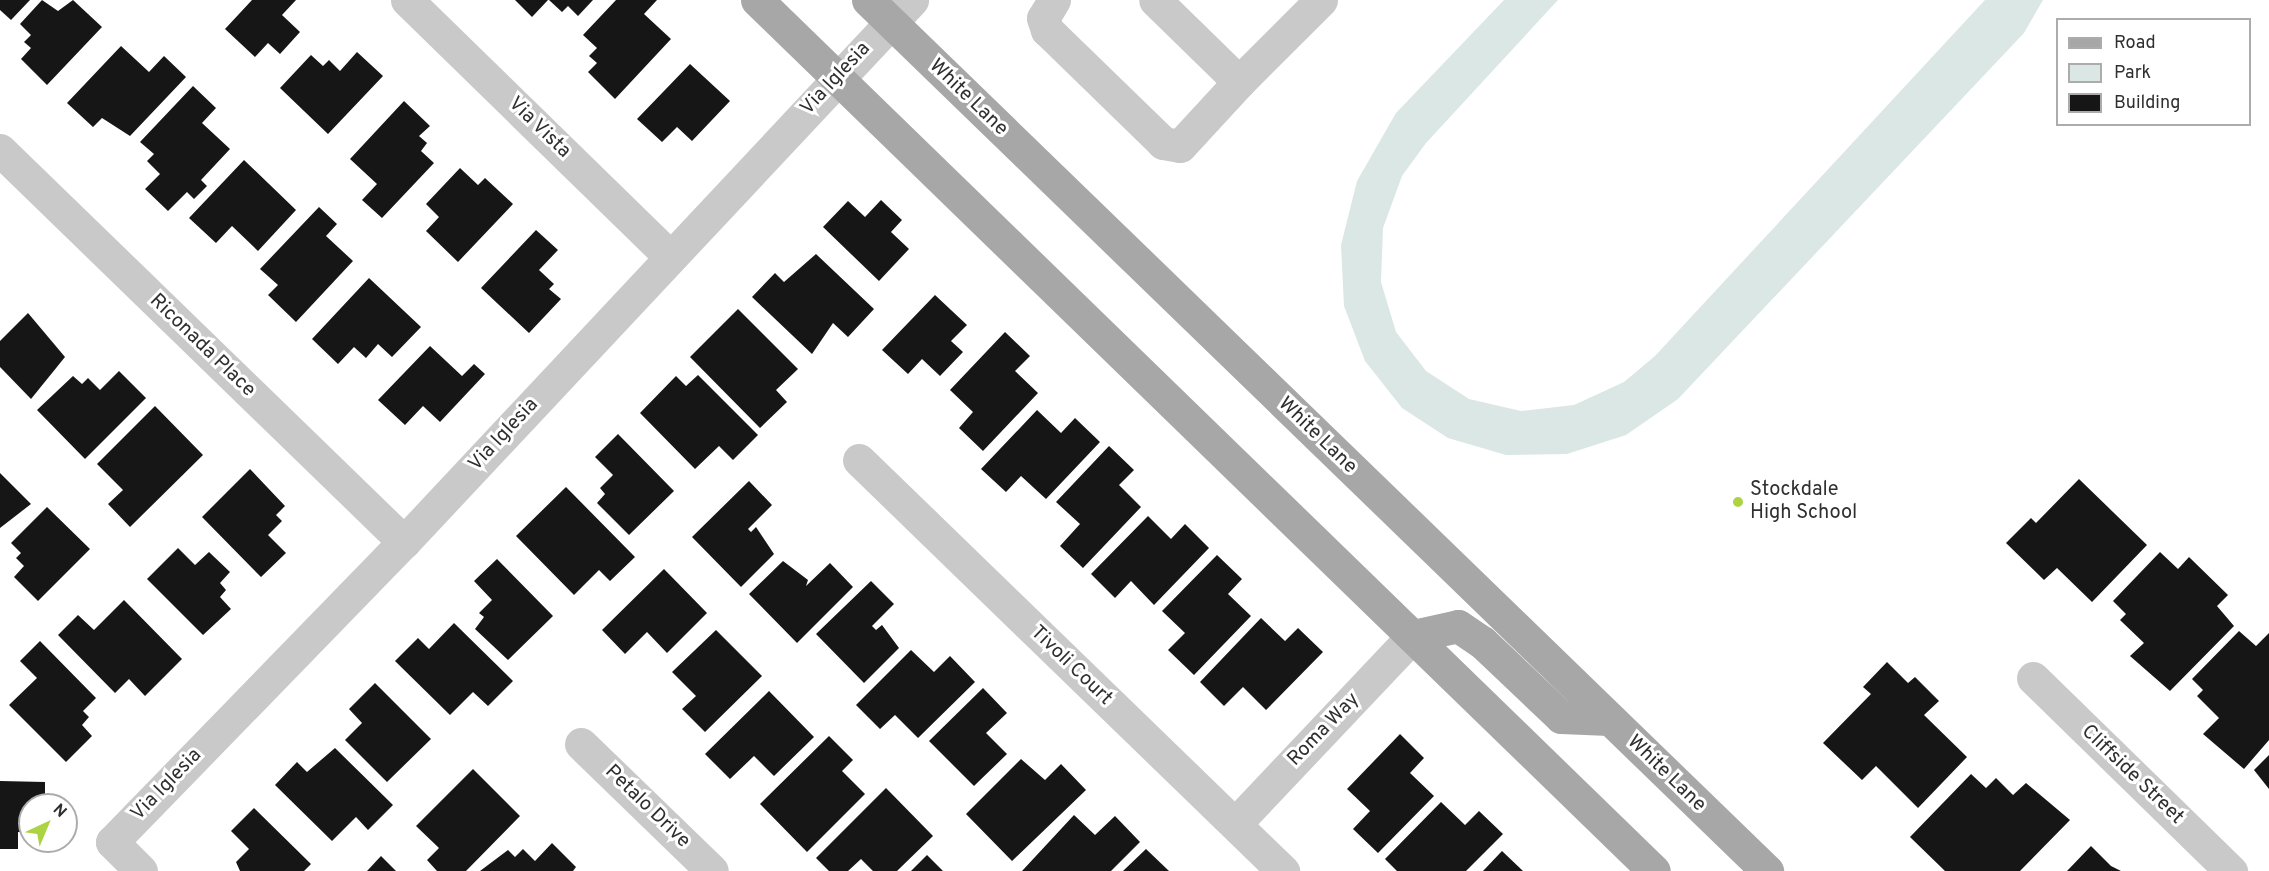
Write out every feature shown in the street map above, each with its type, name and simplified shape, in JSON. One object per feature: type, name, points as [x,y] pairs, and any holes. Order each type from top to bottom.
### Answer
[{"type":"main road","points":[[757,0],[1654,871]]},
{"type":"main road","name":"White Lane","points":[[890,7],[1609,719],[1767,871]]},
{"type":"main road","points":[[1413,636],[1458,626],[1482,642],[1561,717],[1609,719]]},
{"type":"street","name":"Via Vista","points":[[407,0],[670,257]]},
{"type":"street","points":[[1054,0],[1043,18],[1047,30],[1163,143],[1180,146],[1239,82],[1321,0]]},
{"type":"street","points":[[1155,0],[1239,82]]},
{"type":"street","name":"Via Iglesia","points":[[141,871],[112,842],[404,542],[670,257],[837,77],[890,7]]},
{"type":"street","name":"Riconada Place","points":[[0,150],[404,542]]},
{"type":"street","name":"Tivoli Court","points":[[859,460],[1283,871]]},
{"type":"street","name":"Roma Way","points":[[1235,824],[1413,636]]},
{"type":"street","name":"Cliffside Street","points":[[2033,678],[2231,871]]},
{"type":"street","name":"Petalo Drive","points":[[581,744],[712,871]]},
{"type":"green space","points":[[1504,0],[1558,0],[1426,143],[1402,176],[1383,228],[1381,282],[1396,332],[1426,371],[1469,399],[1521,411],[1574,405],[1624,382],[1655,356],[1985,0],[2043,0],[2024,33],[1678,399],[1626,435],[1567,454],[1506,455],[1448,438],[1402,408],[1365,361],[1344,306],[1341,245],[1357,181],[1396,113]]},
{"type":"building","points":[[0,0],[30,0],[11,20],[0,10]]},
{"type":"building","points":[[42,0],[58,11],[73,0],[102,27],[47,85],[21,59],[31,48],[24,42],[31,35],[20,24]]},
{"type":"building","points":[[252,0],[296,0],[282,15],[300,32],[280,54],[268,43],[255,57],[225,29]]},
{"type":"building","points":[[515,0],[548,0],[532,17]]},
{"type":"building","points":[[549,0],[593,0],[578,16],[568,6],[562,12]]},
{"type":"building","points":[[616,0],[657,0],[644,14],[671,39],[615,99],[588,72],[597,63],[589,56],[597,48],[583,35]]},
{"type":"building","points":[[121,46],[149,72],[164,56],[186,77],[130,136],[102,118],[93,127],[67,103]]},
{"type":"building","points":[[357,52],[383,76],[328,134],[280,88],[311,55],[323,66],[329,60],[340,71]]},
{"type":"building","points":[[690,64],[730,101],[692,141],[677,127],[662,142],[637,119]]},
{"type":"building","points":[[193,86],[216,108],[202,123],[230,149],[201,180],[207,186],[194,199],[187,192],[168,211],[145,189],[160,174],[147,161],[154,154],[140,142]]},
{"type":"building","points":[[404,101],[430,126],[419,136],[427,143],[421,151],[434,163],[382,218],[362,200],[377,184],[350,159]]},
{"type":"building","points":[[244,160],[296,210],[258,251],[232,226],[216,243],[189,218]]},
{"type":"building","points":[[460,168],[478,185],[485,178],[513,204],[458,262],[426,231],[439,217],[426,204]]},
{"type":"building","points":[[881,200],[902,220],[891,232],[909,249],[879,281],[823,227],[848,201],[865,217]]},
{"type":"building","points":[[319,207],[337,224],[326,236],[353,261],[296,322],[268,295],[278,285],[260,269]]},
{"type":"building","points":[[536,230],[558,250],[539,270],[554,284],[549,289],[561,299],[529,333],[481,288]]},
{"type":"building","points":[[816,254],[874,309],[848,337],[833,323],[812,354],[752,297],[775,273],[784,282]]},
{"type":"building","points":[[369,278],[421,327],[392,357],[378,344],[366,358],[354,347],[338,364],[312,339]]},
{"type":"building","points":[[935,295],[967,325],[951,341],[963,352],[940,376],[922,359],[908,374],[882,350]]},
{"type":"building","points":[[738,309],[798,369],[776,390],[787,402],[760,428],[690,357]]},
{"type":"building","points":[[28,313],[65,357],[31,399],[0,367],[0,341]]},
{"type":"building","points":[[1005,332],[1030,356],[1015,371],[1038,393],[983,451],[959,428],[973,412],[950,390]]},
{"type":"building","points":[[430,346],[462,376],[474,364],[485,374],[440,422],[423,406],[405,425],[378,400]]},
{"type":"building","points":[[119,371],[146,398],[85,459],[37,410],[73,376],[82,384],[88,378],[100,390]]},
{"type":"building","points":[[698,375],[758,435],[733,460],[719,446],[695,469],[640,413],[676,376],[686,386]]},
{"type":"building","points":[[155,406],[203,455],[130,527],[108,504],[123,490],[97,464]]},
{"type":"building","points":[[1037,410],[1061,433],[1075,418],[1100,442],[1046,499],[1021,476],[1006,492],[981,469]]},
{"type":"building","points":[[618,434],[674,491],[629,535],[597,503],[605,494],[600,488],[613,475],[595,457]]},
{"type":"building","points":[[1109,446],[1134,470],[1119,485],[1141,507],[1083,568],[1060,546],[1080,524],[1056,502]]},
{"type":"building","points":[[250,469],[285,506],[276,515],[282,521],[268,535],[286,553],[261,577],[202,517]]},
{"type":"building","points":[[0,473],[31,504],[0,528]]},
{"type":"building","points":[[2079,479],[2147,545],[2092,602],[2057,568],[2044,580],[2006,543],[2031,518],[2036,523]]},
{"type":"building","points":[[749,481],[772,505],[748,529],[751,532],[756,527],[774,554],[741,587],[692,537]]},
{"type":"building","points":[[566,487],[635,557],[610,581],[599,570],[574,595],[516,536]]},
{"type":"building","points":[[47,507],[90,549],[38,601],[14,577],[24,566],[16,558],[21,553],[11,543]]},
{"type":"building","points":[[1148,516],[1171,539],[1185,524],[1209,548],[1154,605],[1131,581],[1115,598],[1091,574]]},
{"type":"building","points":[[178,548],[195,565],[209,552],[230,572],[220,583],[226,590],[220,597],[231,609],[203,635],[147,579]]},
{"type":"building","points":[[2160,552],[2178,569],[2189,557],[2228,595],[2217,606],[2234,626],[2170,691],[2130,656],[2144,643],[2120,620],[2126,614],[2113,601]]},
{"type":"building","points":[[1217,555],[1242,579],[1228,594],[1251,616],[1194,675],[1168,650],[1185,633],[1162,611]]},
{"type":"building","points":[[497,559],[553,616],[508,660],[475,629],[484,617],[479,613],[492,600],[474,581]]},
{"type":"building","points":[[783,561],[808,580],[806,586],[830,563],[853,587],[797,643],[749,594]]},
{"type":"building","points":[[664,569],[707,613],[667,653],[647,632],[625,654],[602,630]]},
{"type":"building","points":[[871,581],[894,604],[872,626],[876,630],[882,625],[899,648],[864,683],[816,634]]},
{"type":"building","points":[[124,600],[182,659],[145,696],[129,679],[115,693],[58,635],[78,615],[94,630]]},
{"type":"building","points":[[1261,618],[1285,641],[1298,628],[1323,652],[1266,710],[1243,687],[1224,706],[1200,682]]},
{"type":"building","points":[[454,623],[513,681],[488,706],[473,692],[450,715],[395,661],[418,638],[429,649]]},
{"type":"building","points":[[716,630],[762,676],[705,732],[682,709],[696,696],[672,672]]},
{"type":"building","points":[[2239,631],[2256,646],[2269,633],[2269,740],[2244,769],[2203,734],[2219,718],[2197,696],[2203,690],[2192,679]]},
{"type":"building","points":[[40,641],[96,698],[83,711],[89,717],[82,725],[92,736],[66,762],[9,705],[37,678],[20,661]]},
{"type":"building","points":[[911,650],[934,672],[950,656],[975,682],[918,738],[895,715],[880,729],[856,705]]},
{"type":"building","points":[[1887,662],[1908,683],[1915,677],[1939,701],[1924,715],[1967,757],[1918,808],[1876,766],[1862,780],[1823,743],[1871,694],[1863,687]]},
{"type":"building","points":[[375,683],[431,739],[387,782],[345,740],[362,723],[349,709]]},
{"type":"building","points":[[983,688],[1007,713],[986,733],[1007,754],[974,786],[929,741]]},
{"type":"building","points":[[769,691],[814,737],[774,776],[754,756],[730,779],[705,754]]},
{"type":"building","points":[[1400,734],[1424,758],[1410,773],[1434,796],[1378,853],[1353,829],[1370,811],[1347,789]]},
{"type":"building","points":[[829,736],[853,760],[842,771],[865,794],[807,852],[760,804]]},
{"type":"building","points":[[335,748],[393,805],[368,830],[356,817],[332,841],[275,785],[297,762],[307,772]]},
{"type":"building","points":[[2269,755],[2269,789],[2254,770]]},
{"type":"building","points":[[1021,759],[1045,780],[1061,764],[1086,790],[1012,861],[966,814]]},
{"type":"building","points":[[473,769],[520,816],[466,871],[437,871],[427,860],[439,848],[416,826]]},
{"type":"building","points":[[1971,774],[1986,788],[1996,778],[2013,795],[2026,783],[2070,820],[2020,871],[1945,871],[1910,837]]},
{"type":"building","points":[[0,781],[45,782],[45,793],[18,793],[18,849],[0,849]]},
{"type":"building","points":[[886,788],[933,836],[897,871],[873,871],[861,859],[848,871],[829,871],[816,858]]},
{"type":"building","points":[[1441,802],[1465,825],[1479,811],[1503,834],[1466,871],[1397,871],[1385,859]]},
{"type":"building","points":[[254,808],[311,864],[304,871],[240,871],[236,862],[249,849],[231,831]]},
{"type":"building","points":[[1074,815],[1095,835],[1115,816],[1140,842],[1111,871],[1022,871]]},
{"type":"building","points":[[552,843],[576,867],[573,871],[480,871],[508,850],[515,857],[523,849],[535,861]]},
{"type":"building","points":[[2091,846],[2111,866],[2121,871],[2067,871]]},
{"type":"building","points":[[1146,849],[1169,871],[1123,871]]},
{"type":"building","points":[[1502,851],[1523,871],[1483,871]]},
{"type":"building","points":[[927,855],[943,871],[911,871]]},
{"type":"building","points":[[381,856],[396,871],[367,871]]},
{"type":"place","name":"Stockdale High School","points":[[1738,502]]}]
